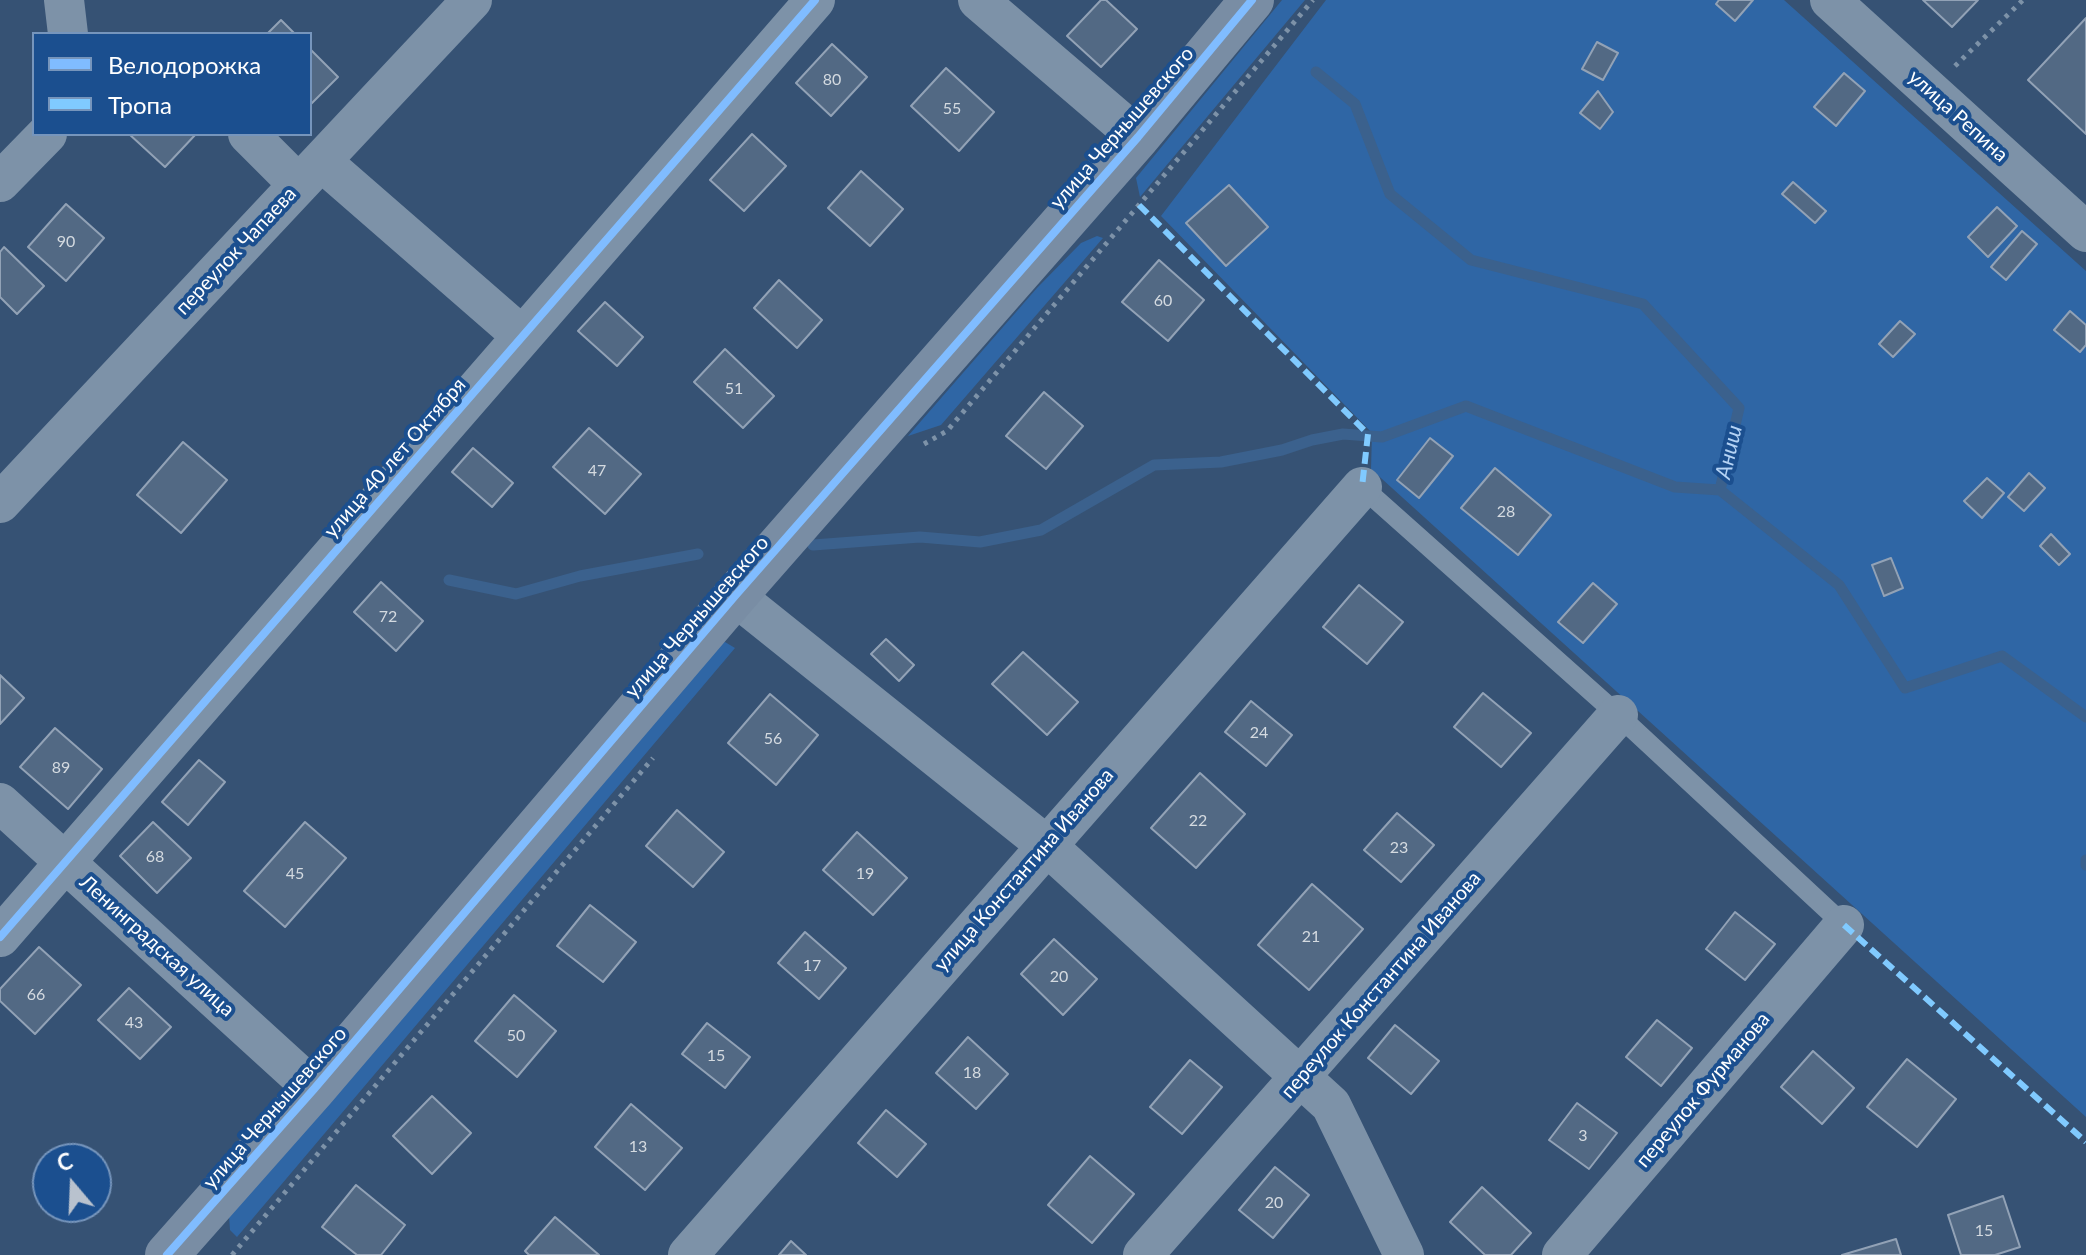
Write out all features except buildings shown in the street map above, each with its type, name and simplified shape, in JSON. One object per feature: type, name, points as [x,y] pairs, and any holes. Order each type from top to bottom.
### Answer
[{"type":"street","points":[[64,0],[68,32]]},
{"type":"street","name":"переулок Чапаева","points":[[0,503],[472,0]]},
{"type":"street","name":"улица 40 лет Октября","points":[[0,937],[815,0]]},
{"type":"street","points":[[978,0],[1138,137]]},
{"type":"street","name":"улица Чернышевского","points":[[167,1255],[314,1089],[735,596],[1138,137],[1252,0]]},
{"type":"street","name":"улица Репина","points":[[1830,0],[2086,232]]},
{"type":"street","points":[[0,182],[45,136]]},
{"type":"street","points":[[251,136],[310,172],[522,336]]},
{"type":"street","name":"улица Константина Иванова","points":[[688,1255],[1362,487]]},
{"type":"street","points":[[735,596],[1046,845],[1331,1105],[1404,1255]]},
{"type":"street","name":"переулок Константина Иванова","points":[[1143,1255],[1618,715]]},
{"type":"street","name":"Ленинградская улица","points":[[0,803],[314,1089]]},
{"type":"street","name":"переулок Фурманова","points":[[1562,1255],[1844,925]]},
{"type":"lane","points":[[1362,487],[1618,715],[1844,925]]},
{"type":"path","points":[[919,446],[947,431],[1313,0]]},
{"type":"path","points":[[1930,90],[2023,0]]},
{"type":"path","points":[[232,1255],[654,757]]},
{"type":"shaded area","points":[[1282,0],[1305,0],[1140,197],[1136,178]]},
{"type":"shaded area","points":[[1326,0],[1784,0],[2086,271],[2086,1117],[1371,469],[1372,433],[1161,216]]},
{"type":"shaded area","points":[[1097,236],[1103,238],[941,425],[908,436],[1037,288],[1081,243]]},
{"type":"shaded area","points":[[725,642],[735,648],[237,1237],[230,1230],[229,1216],[713,646]]},
{"type":"waterway","name":"Аниш","points":[[1316,72],[1355,104],[1390,194],[1471,260],[1643,304],[1739,408],[1720,490],[1839,585],[1905,688],[2002,656],[2086,717]]},
{"type":"waterway","points":[[813,545],[920,537],[980,542],[1041,530],[1154,465],[1221,462],[1343,434],[1382,437],[1466,406],[1675,487],[1720,490]]},
{"type":"waterway","points":[[449,580],[516,594],[580,576],[698,554]]},
{"type":"waterway","name":"Аниш","points":[[2086,860],[2086,865]]},
{"type":"marked path","points":[[1139,205],[1368,434],[1362,487]]},
{"type":"marked path","points":[[1844,925],[2086,1142]]},
{"type":"cycle path","points":[[0,937],[815,0]]},
{"type":"cycle path","points":[[167,1255],[314,1089],[735,596],[1138,137],[1252,0]]}]
